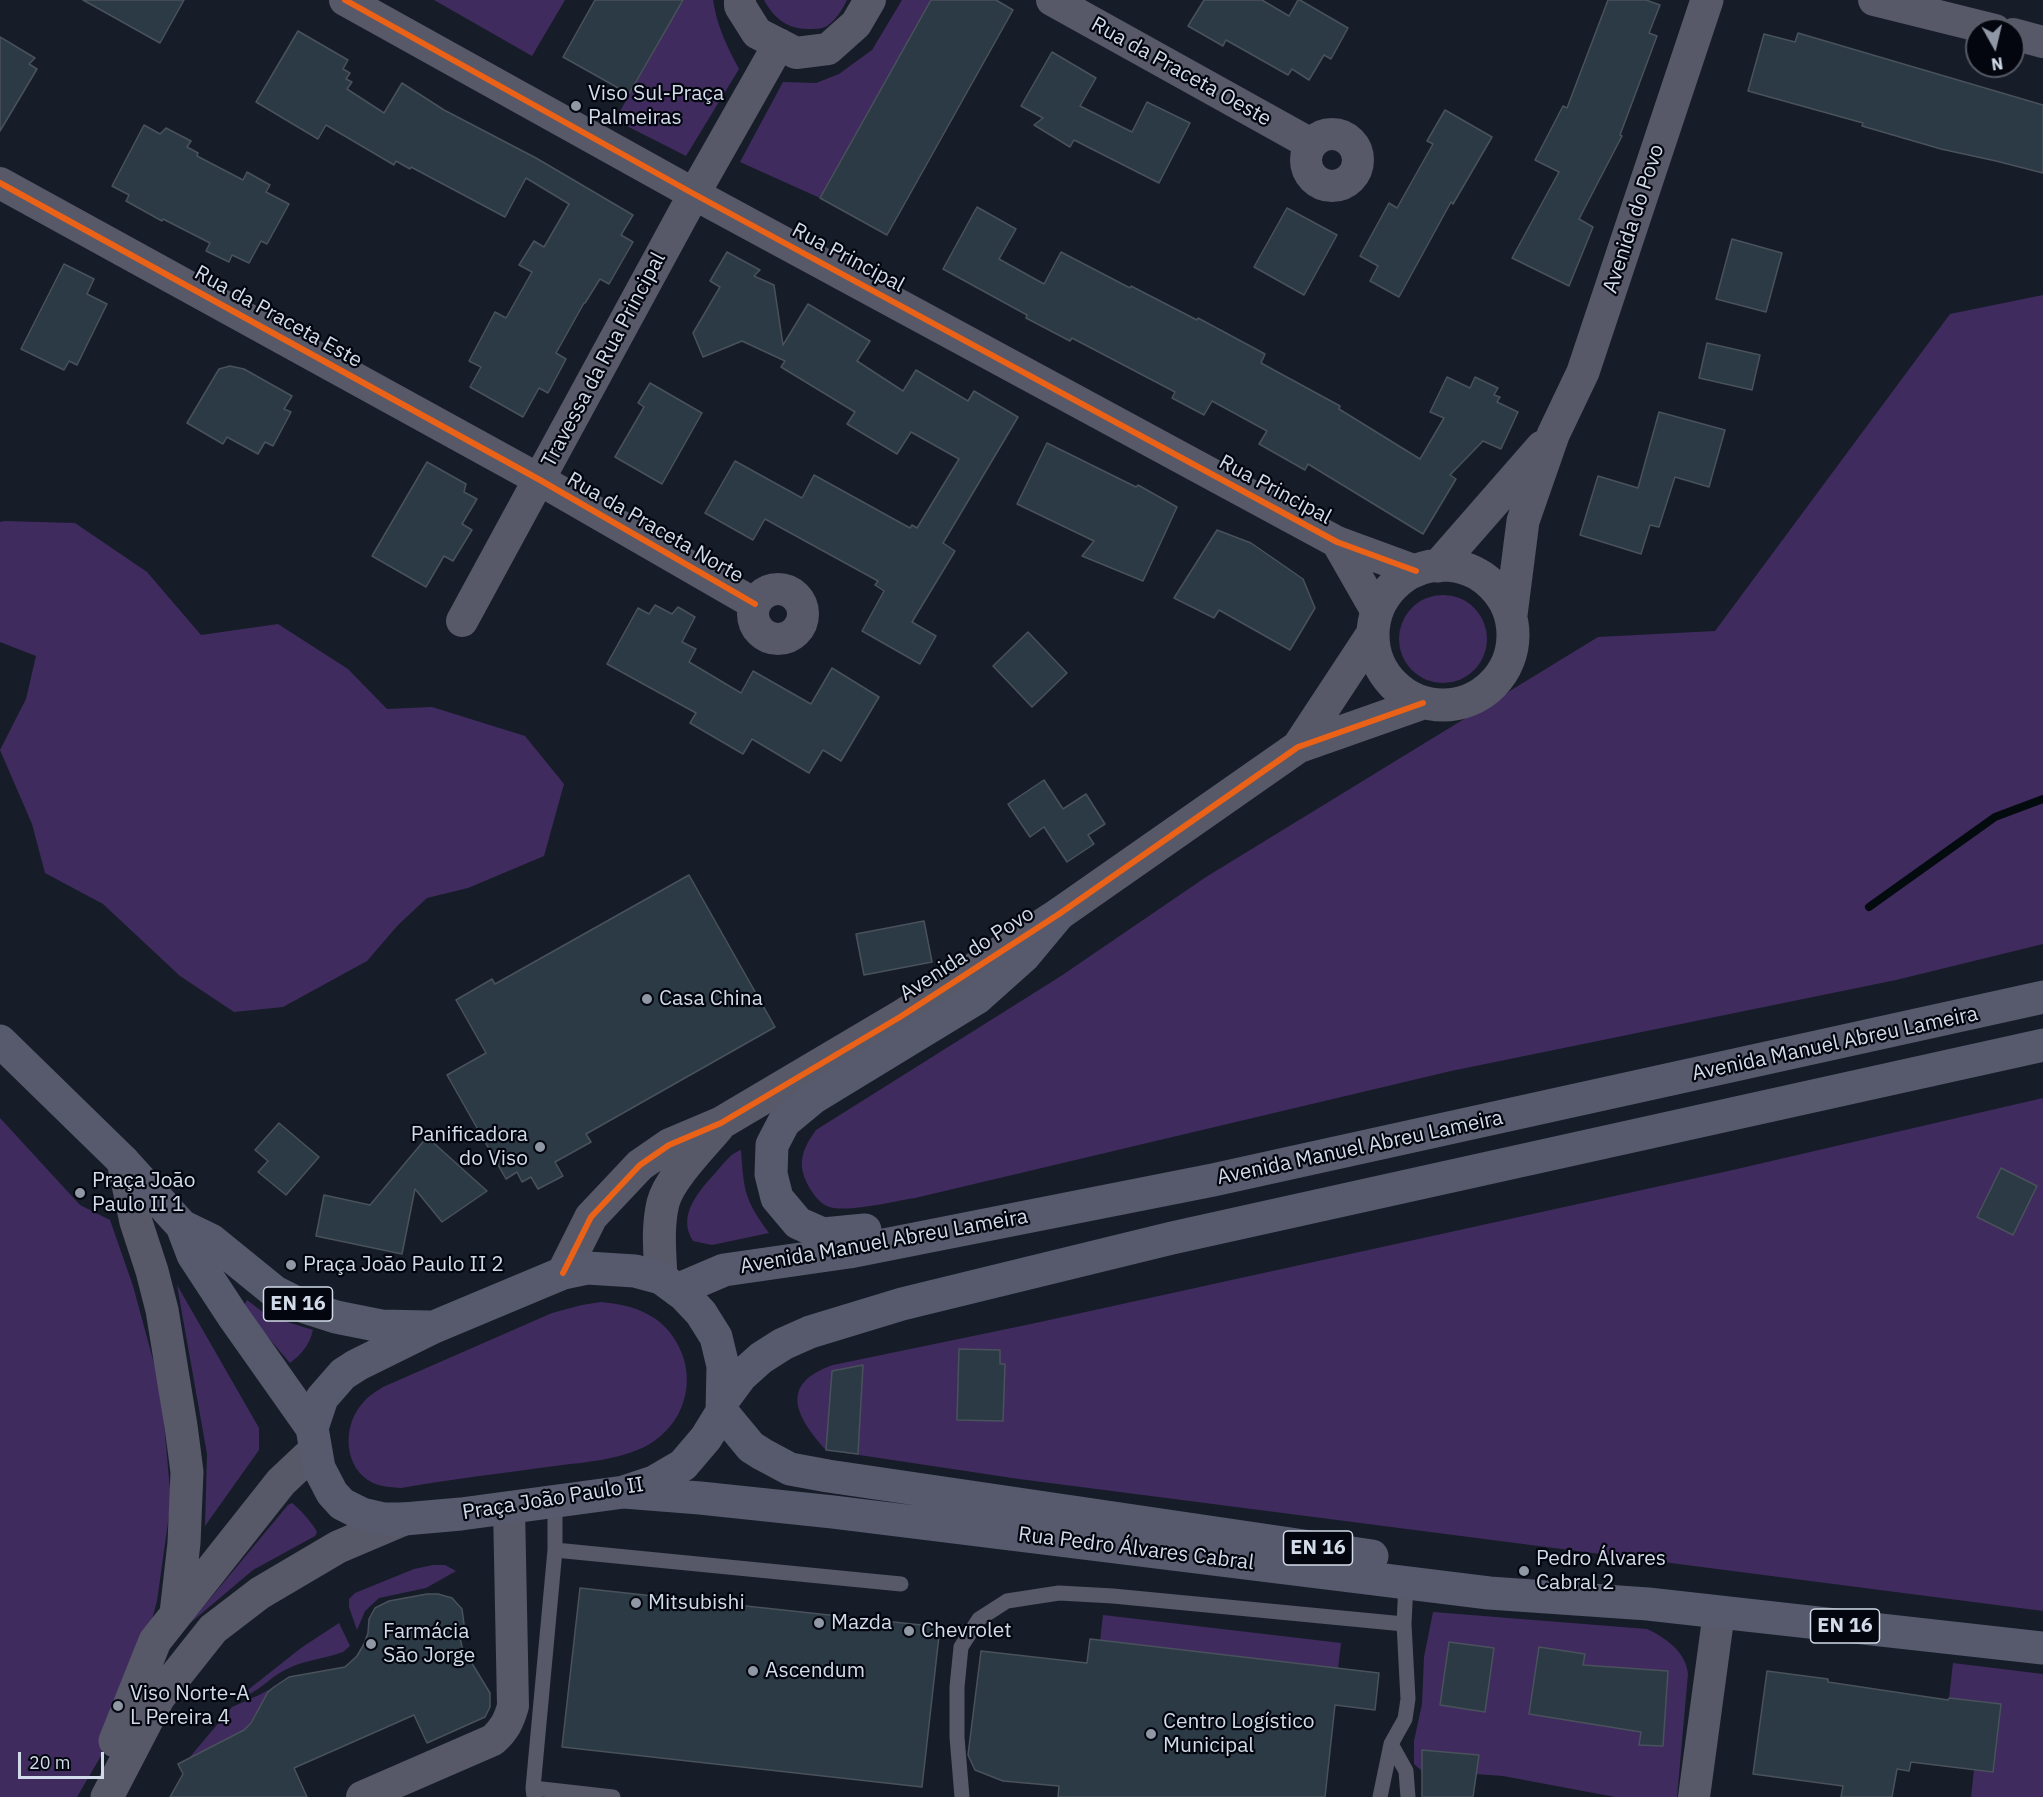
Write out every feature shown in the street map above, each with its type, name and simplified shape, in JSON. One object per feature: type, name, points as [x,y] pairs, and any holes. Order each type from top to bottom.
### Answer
[{"type":"main road","points":[[1059,914],[1024,956],[977,998],[813,1098],[784,1122],[772,1145],[771,1174],[777,1198],[798,1223],[823,1234],[853,1232],[1022,1200],[1140,1194]]},
{"type":"main road","name":"Avenida Manuel Abreu Lameira","points":[[669,1284],[724,1270],[849,1252],[1259,1170],[2043,997]]},
{"type":"main road","name":"EN 16","points":[[0,1041],[123,1161],[182,1226],[193,1255],[314,1439]]},
{"type":"main road","points":[[723,1405],[741,1376],[761,1358],[783,1344],[810,1332],[902,1304],[1172,1238],[2043,1046]]},
{"type":"main road","name":"EN 16","points":[[182,1226],[211,1240],[275,1292],[305,1307],[336,1317],[381,1326],[434,1328]]},
{"type":"main road","name":"EN 16","points":[[314,1439],[322,1398],[343,1374],[357,1365],[434,1328],[563,1273],[587,1268],[635,1271],[669,1284],[701,1313],[716,1337],[723,1366],[723,1405]]},
{"type":"main road","name":"Praça João Paulo II","points":[[314,1439],[324,1480],[342,1504],[362,1514],[384,1519],[404,1519],[461,1514],[624,1492],[654,1482],[683,1465],[706,1438],[723,1405]]},
{"type":"main road","name":"Rua Pedro Álvares Cabral","points":[[723,1405],[751,1447],[781,1465],[799,1471],[1489,1573],[1648,1604]]},
{"type":"main road","name":"Rua Pedro Álvares Cabral","points":[[624,1492],[833,1512],[1489,1593],[1648,1604],[2043,1648]]},
{"type":"street","name":"Rua Principal","points":[[345,0],[694,194],[1337,542],[1375,623]]},
{"type":"street","points":[[740,0],[740,6],[758,33],[796,53],[828,49],[856,24],[870,0]]},
{"type":"street","name":"Rua da Praceta Oeste","points":[[1052,0],[1311,144]]},
{"type":"street","name":"Avenida do Povo","points":[[1375,623],[1375,651],[1382,668],[1392,683],[1406,695],[1423,703],[1445,705],[1466,702],[1485,692],[1500,676],[1510,657],[1514,636],[1511,615],[1523,521],[1553,435],[1583,372],[1707,0]]},
{"type":"street","points":[[1874,0],[1965,23]]},
{"type":"street","points":[[2025,37],[2043,42]]},
{"type":"street","name":"Travessa da Rua Principal","points":[[462,621],[694,194],[779,44]]},
{"type":"street","name":"Rua da Praceta Este","points":[[0,183],[540,480]]},
{"type":"street","name":"Avenida do Povo","points":[[1427,568],[1553,435]]},
{"type":"street","name":"Rua da Praceta Norte","points":[[540,480],[755,604]]},
{"type":"street","points":[[1337,542],[1427,568]]},
{"type":"street","name":"Avenida do Povo","points":[[1298,747],[1375,623],[1393,588],[1404,578],[1427,568],[1457,567],[1474,573],[1490,584],[1503,598],[1511,615]]},
{"type":"street","name":"Avenida do Povo","points":[[563,1273],[591,1217],[640,1165],[669,1145],[721,1123],[900,1017],[1059,914],[1298,747],[1423,703]]},
{"type":"street","name":"Avenida do Povo","points":[[669,1284],[659,1229],[664,1200],[680,1173],[721,1123]]},
{"type":"street","points":[[123,1161],[136,1222],[162,1310],[182,1426],[187,1472],[184,1543],[176,1613]]},
{"type":"street","points":[[96,1797],[112,1749],[155,1641],[314,1439]]},
{"type":"street","points":[[362,1797],[493,1740],[509,1720],[513,1706],[509,1508]]},
{"type":"street","points":[[107,1797],[159,1697],[213,1629],[260,1593],[338,1547],[404,1519]]},
{"type":"street","points":[[1694,1797],[1719,1612]]},
{"type":"lane","points":[[555,1502],[555,1550],[533,1792],[614,1797]]},
{"type":"lane","points":[[555,1550],[901,1584]]},
{"type":"lane","points":[[1380,1797],[1391,1744],[1405,1719],[1408,1699],[1404,1624],[1406,1583]]},
{"type":"lane","points":[[962,1797],[957,1717],[961,1647],[979,1619],[1007,1601],[1059,1593],[1404,1624]]},
{"type":"lane","points":[[1391,1744],[1406,1772],[1408,1797]]},
{"type":"shaded area","points":[[434,0],[565,0],[532,56]]},
{"type":"shaded area","points":[[683,0],[713,0],[723,36],[739,69],[686,156],[615,120]]},
{"type":"shaded area","points":[[764,0],[847,0],[827,26],[808,29],[787,25],[772,12]]},
{"type":"shaded area","points":[[902,0],[931,0],[820,198],[740,162],[783,82],[816,83],[839,74],[872,50]]},
{"type":"shaded area","points":[[2043,295],[2043,944],[1896,980],[1451,1071],[915,1198],[845,1209],[827,1206],[820,1202],[808,1184],[802,1167],[805,1148],[816,1130],[1061,976],[1206,877],[1598,637],[1715,631],[1950,314]]},
{"type":"shaded area","points":[[0,522],[75,523],[147,572],[201,635],[278,624],[348,669],[387,709],[432,707],[525,736],[564,784],[544,856],[468,888],[427,898],[398,925],[367,961],[283,1007],[234,1012],[180,976],[103,904],[45,873],[32,824],[0,750],[26,699],[36,656],[0,642]]},
{"type":"shaded area","points":[[1443,595],[1460,599],[1474,608],[1483,622],[1487,639],[1483,656],[1474,670],[1460,679],[1443,683],[1426,679],[1412,670],[1403,656],[1399,639],[1403,622],[1412,608],[1426,599]]},
{"type":"shaded area","points":[[2043,1098],[2043,1611],[1019,1479],[826,1450],[807,1425],[798,1402],[799,1392],[804,1382],[833,1365],[1031,1324],[1724,1172]]},
{"type":"shaded area","points":[[0,1118],[80,1205],[110,1220],[133,1286],[161,1389],[171,1501],[157,1601],[139,1667],[112,1737],[77,1797],[0,1797]]},
{"type":"shaded area","points":[[741,1150],[743,1175],[750,1203],[769,1233],[712,1245],[693,1241],[687,1222],[692,1203],[725,1162]]},
{"type":"shaded area","points":[[177,1285],[259,1428],[259,1450],[205,1526],[207,1454]]},
{"type":"shaded area","points":[[247,1300],[268,1316],[313,1330],[304,1349],[290,1363],[243,1308]]},
{"type":"shaded area","points":[[601,1302],[636,1309],[656,1319],[673,1336],[679,1347],[687,1375],[686,1389],[678,1415],[660,1437],[637,1450],[602,1460],[401,1488],[373,1483],[363,1477],[356,1468],[351,1458],[349,1436],[355,1414],[368,1397],[383,1387],[552,1313]]},
{"type":"shaded area","points":[[292,1503],[313,1526],[317,1532],[315,1536],[253,1570],[189,1624],[288,1505]]},
{"type":"shaded area","points":[[445,1565],[456,1571],[426,1588],[379,1598],[365,1611],[357,1630],[349,1607],[349,1599],[355,1593],[414,1569]]},
{"type":"shaded area","points":[[1433,1612],[1647,1629],[1668,1641],[1679,1652],[1688,1674],[1677,1797],[1615,1797],[1503,1776],[1421,1770],[1414,1764],[1414,1741],[1422,1704],[1424,1657]]},
{"type":"shaded area","points":[[1103,1615],[1341,1643],[1338,1669],[1100,1641]]},
{"type":"shaded area","points":[[339,1623],[350,1646],[343,1652],[294,1666],[247,1695],[244,1693],[301,1648]]},
{"type":"shaded area","points":[[1953,1663],[2043,1674],[2043,1797],[1971,1797],[1974,1770],[1993,1772],[2001,1704],[1949,1698]]},
{"type":"shaded area","points":[[274,1687],[244,1730],[189,1758],[232,1707]]},
{"type":"building","points":[[83,0],[184,0],[160,43]]},
{"type":"building","points":[[595,0],[683,0],[629,94],[563,57]]},
{"type":"building","points":[[931,0],[996,0],[1013,10],[887,235],[820,198]]},
{"type":"building","points":[[1204,0],[1262,0],[1289,16],[1300,0],[1348,28],[1331,59],[1324,55],[1309,80],[1292,69],[1288,75],[1226,40],[1223,46],[1188,26]]},
{"type":"building","points":[[1608,0],[1646,0],[1660,5],[1649,33],[1657,36],[1620,135],[1622,136],[1579,219],[1593,227],[1569,286],[1512,258],[1559,172],[1535,160],[1563,106],[1567,108]]},
{"type":"building","points":[[298,31],[348,60],[343,69],[350,73],[346,79],[352,82],[347,89],[384,113],[402,83],[444,110],[536,158],[633,215],[621,235],[633,242],[609,284],[600,279],[584,303],[556,353],[566,359],[548,393],[539,388],[523,417],[470,387],[481,367],[469,361],[495,312],[506,318],[532,272],[519,265],[534,241],[544,247],[569,204],[526,178],[505,217],[411,167],[410,169],[396,161],[394,165],[326,125],[318,139],[256,102]]},
{"type":"building","points":[[1798,33],[2043,105],[2043,173],[1941,149],[1862,126],[1863,123],[1748,91],[1764,34],[1795,42]]},
{"type":"building","points":[[0,37],[35,58],[29,64],[37,69],[0,131]]},
{"type":"building","points":[[1052,52],[1096,78],[1080,106],[1132,132],[1147,102],[1190,123],[1159,183],[1074,140],[1070,147],[1034,125],[1043,118],[1021,106]]},
{"type":"building","points":[[1445,110],[1492,137],[1453,204],[1451,202],[1399,297],[1370,281],[1378,266],[1360,256],[1389,203],[1397,208],[1433,144],[1427,141]]},
{"type":"building","points":[[144,125],[160,134],[166,128],[191,141],[187,147],[198,153],[197,156],[243,180],[247,172],[270,185],[266,192],[289,204],[267,244],[261,241],[249,263],[232,255],[229,262],[206,251],[210,243],[126,201],[129,195],[112,186]]},
{"type":"building","points":[[977,207],[1016,229],[999,259],[1044,284],[1061,252],[1130,288],[1131,286],[1197,320],[1198,318],[1265,354],[1261,363],[1340,406],[1339,409],[1420,459],[1444,418],[1430,412],[1447,377],[1470,388],[1475,377],[1498,388],[1494,395],[1500,397],[1497,402],[1518,412],[1501,449],[1483,441],[1450,475],[1456,479],[1423,534],[1308,464],[1305,470],[1259,444],[1267,431],[1212,401],[1204,415],[1172,398],[1175,392],[1072,338],[1070,341],[1026,318],[1027,315],[943,269]]},
{"type":"building","points":[[1287,208],[1337,235],[1304,295],[1254,267]]},
{"type":"building","points":[[1732,239],[1782,253],[1766,312],[1716,299]]},
{"type":"building","points":[[727,252],[760,270],[754,276],[774,285],[783,345],[808,304],[870,341],[857,361],[903,391],[916,370],[968,401],[974,391],[1018,417],[943,543],[955,551],[912,622],[936,636],[920,664],[862,631],[884,591],[875,585],[878,581],[765,519],[753,540],[705,513],[735,461],[802,498],[814,475],[910,528],[912,525],[917,528],[959,459],[911,432],[897,454],[847,424],[855,412],[781,367],[785,361],[742,341],[703,357],[693,333],[720,287],[710,281]]},
{"type":"building","points":[[64,264],[94,279],[87,294],[107,304],[77,365],[69,361],[64,370],[21,349]]},
{"type":"building","points":[[1707,343],[1760,355],[1752,390],[1699,378]]},
{"type":"building","points":[[230,366],[244,369],[292,396],[284,409],[291,412],[273,446],[265,442],[258,454],[227,437],[223,444],[187,423],[219,369]]},
{"type":"building","points":[[650,383],[702,413],[662,484],[615,457],[644,407],[638,403]]},
{"type":"building","points":[[1659,412],[1725,430],[1709,487],[1675,477],[1659,527],[1650,525],[1641,554],[1580,535],[1598,476],[1638,488]]},
{"type":"building","points":[[1047,443],[1136,487],[1138,485],[1177,507],[1143,581],[1082,556],[1094,541],[1017,504]]},
{"type":"building","points":[[427,462],[466,484],[464,492],[477,499],[462,524],[472,530],[453,561],[444,556],[426,587],[372,556]]},
{"type":"building","points":[[1217,530],[1251,543],[1303,579],[1315,608],[1290,650],[1219,610],[1214,618],[1174,598]]},
{"type":"building","points":[[655,605],[672,614],[678,607],[695,617],[682,642],[696,649],[689,662],[741,693],[753,671],[811,704],[832,668],[879,697],[841,761],[823,750],[809,773],[752,739],[743,754],[690,723],[696,713],[607,664],[638,608],[649,614]]},
{"type":"building","points":[[1028,632],[1067,673],[1032,707],[993,666]]},
{"type":"building","points":[[1044,780],[1063,809],[1086,794],[1105,824],[1088,835],[1094,844],[1067,862],[1044,827],[1030,837],[1008,804]]},
{"type":"building","name":"Casa China","points":[[689,875],[775,1027],[586,1134],[591,1142],[555,1162],[563,1176],[538,1189],[531,1177],[522,1182],[517,1172],[506,1179],[447,1075],[486,1053],[456,1000],[492,979],[495,984]]},
{"type":"building","points":[[924,921],[932,962],[864,975],[856,934]]},
{"type":"building","points":[[279,1123],[319,1157],[286,1195],[258,1172],[268,1161],[255,1150]]},
{"type":"building","points":[[427,1137],[487,1191],[442,1222],[415,1189],[402,1254],[316,1236],[324,1195],[370,1205]]},
{"type":"building","points":[[2001,1168],[2037,1186],[2013,1235],[1977,1217]]},
{"type":"building","points":[[959,1349],[1000,1350],[1000,1364],[1005,1364],[1003,1421],[957,1420]]},
{"type":"building","points":[[863,1365],[858,1454],[826,1450],[832,1371]]},
{"type":"building","name":"Ascendum","points":[[580,1588],[940,1627],[922,1787],[562,1747]]},
{"type":"building","points":[[427,1594],[452,1598],[462,1609],[464,1624],[460,1637],[462,1647],[490,1693],[490,1707],[485,1717],[427,1743],[414,1715],[294,1768],[307,1797],[170,1797],[183,1774],[178,1764],[244,1730],[251,1723],[268,1692],[274,1687],[289,1677],[345,1667],[357,1656],[364,1644],[369,1619],[375,1608],[389,1601]]},
{"type":"building","name":"Centro Logístico Municipal","points":[[1090,1639],[1379,1673],[1375,1710],[1335,1705],[1325,1797],[1058,1797],[1059,1786],[1003,1781],[975,1770],[968,1755],[981,1651],[1087,1663]]},
{"type":"building","points":[[1449,1642],[1494,1648],[1485,1712],[1440,1705]]},
{"type":"building","points":[[1539,1647],[1585,1654],[1583,1665],[1668,1671],[1663,1746],[1639,1745],[1641,1732],[1529,1714]]},
{"type":"building","points":[[1767,1671],[1948,1700],[1949,1698],[2001,1704],[1993,1772],[1911,1762],[1909,1771],[1897,1769],[1892,1797],[1841,1797],[1843,1786],[1753,1774]]},
{"type":"building","points":[[1422,1750],[1479,1755],[1473,1797],[1422,1797]]},
{"type":"waterway","points":[[1869,907],[1995,817],[2043,799]]},
{"type":"cycle path","points":[[345,0],[694,194],[1337,542],[1416,571]]},
{"type":"cycle path","points":[[0,183],[540,480],[755,604]]},
{"type":"cycle path","points":[[563,1273],[591,1217],[640,1165],[669,1145],[721,1123],[900,1017],[1059,914],[1298,747],[1423,703]]},
{"type":"place","name":"Viso Sul-Praça Palmeiras","points":[[576,106]]},
{"type":"place","name":"Casa China","points":[[647,999]]},
{"type":"place","name":"Panificadora do Viso","points":[[540,1147]]},
{"type":"place","name":"Praça João Paulo II 1","points":[[80,1193]]},
{"type":"place","name":"Praça João Paulo II 2","points":[[291,1265]]},
{"type":"place","name":"Pedro Álvares Cabral 2","points":[[1524,1571]]},
{"type":"place","name":"Mitsubishi","points":[[636,1603]]},
{"type":"place","name":"Mazda","points":[[819,1623]]},
{"type":"place","name":"Chevrolet","points":[[909,1631]]},
{"type":"place","name":"Farmácia São Jorge","points":[[371,1644]]},
{"type":"place","name":"Ascendum","points":[[753,1671]]},
{"type":"place","name":"Viso Norte-A L Pereira 4","points":[[118,1706]]},
{"type":"place","name":"Centro Logístico Municipal","points":[[1151,1734]]}]
